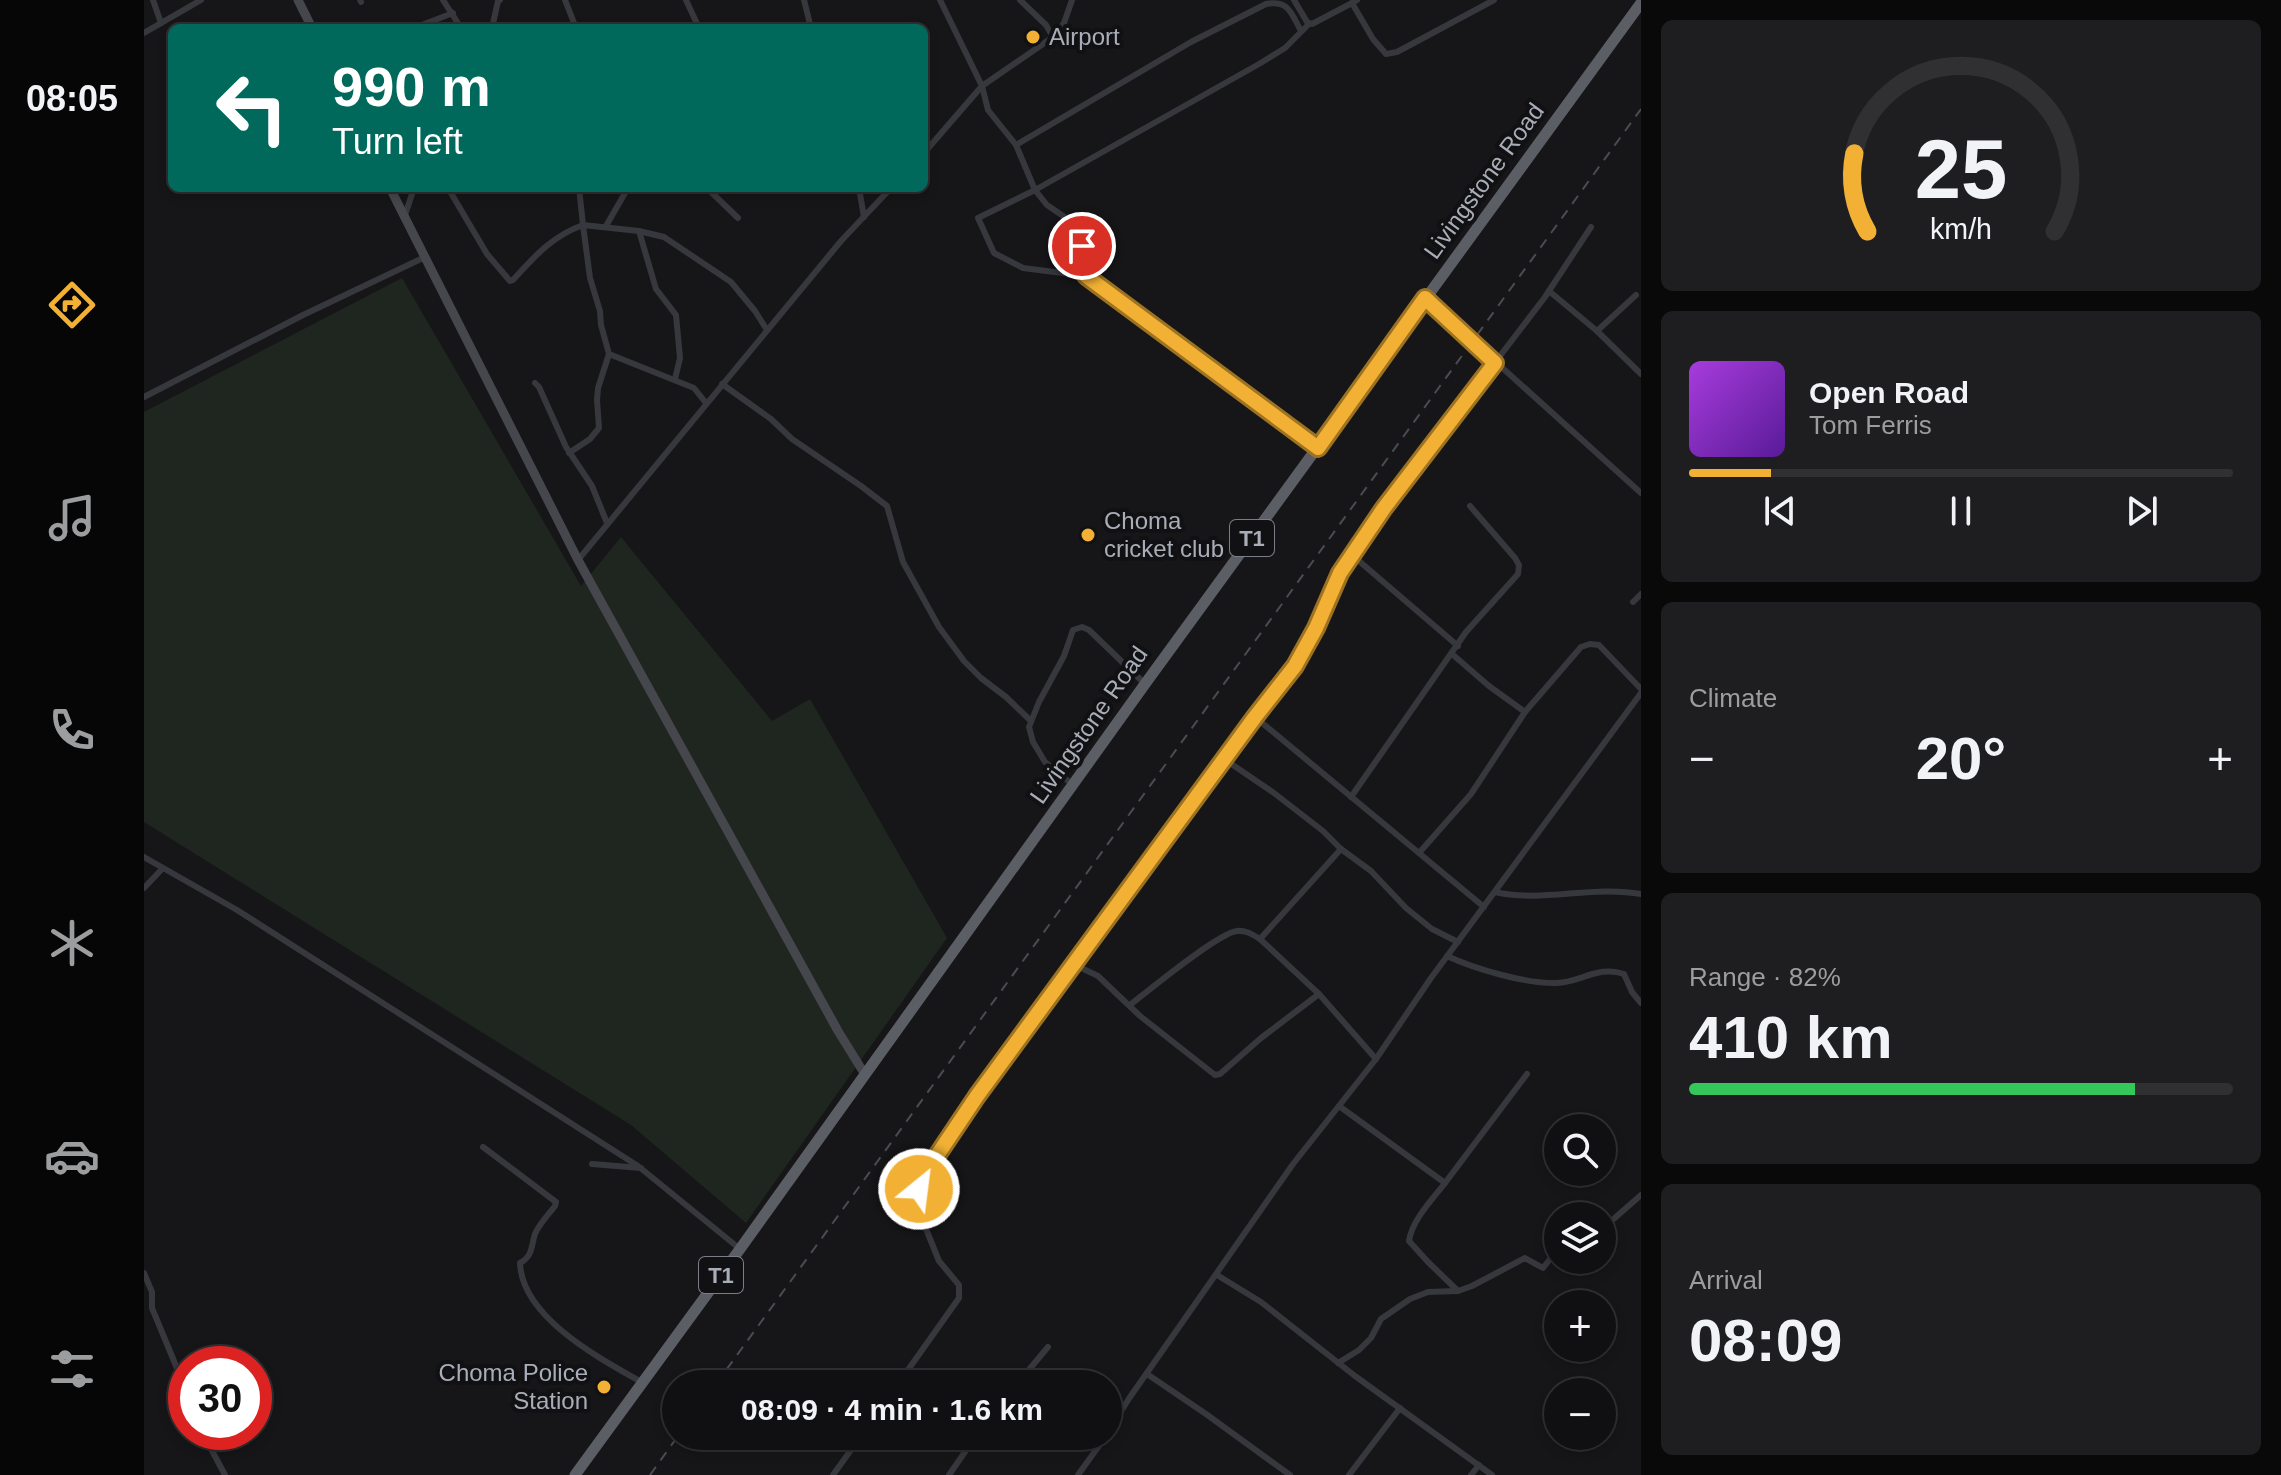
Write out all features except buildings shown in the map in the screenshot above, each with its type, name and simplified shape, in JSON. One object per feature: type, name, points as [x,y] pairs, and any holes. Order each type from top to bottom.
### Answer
[{"type":"highway","name":"Livingstone Road","points":[[575,1475],[1641,3]]},
{"type":"main road","points":[[298,0],[310,24]]},
{"type":"main road","points":[[392,192],[578,560],[864,1073]]},
{"type":"street","points":[[153,0],[161,23]]},
{"type":"street","points":[[144,33],[201,0]]},
{"type":"street","points":[[443,0],[459,24]]},
{"type":"street","points":[[493,24],[500,0]]},
{"type":"street","points":[[565,0],[574,24]]},
{"type":"street","points":[[686,0],[697,24]]},
{"type":"street","points":[[804,0],[810,24]]},
{"type":"street","points":[[940,0],[982,86],[988,110],[1016,145],[1035,190],[1047,205],[1069,220],[1078,233],[1086,276]]},
{"type":"street","points":[[1020,0],[1046,25],[1053,37]]},
{"type":"street","points":[[928,148],[982,86],[1053,37],[1064,23],[1072,0]]},
{"type":"street","points":[[1294,0],[1309,24]]},
{"type":"street","points":[[1318,448],[1086,276],[1023,268],[994,253],[978,218],[1035,190],[1285,48],[1309,24],[1355,2],[1373,39],[1386,54],[1397,52],[1494,0]]},
{"type":"street","points":[[1016,145],[1191,42],[1266,4],[1288,7],[1301,31]]},
{"type":"street","points":[[424,24],[453,13]]},
{"type":"street","points":[[404,218],[413,192]]},
{"type":"street","points":[[450,192],[480,243],[510,281],[552,240],[583,225],[639,231],[664,237],[723,276],[755,311],[767,330]]},
{"type":"street","points":[[569,453],[590,439],[599,428],[598,388],[609,354],[590,278],[579,192]]},
{"type":"street","points":[[606,226],[626,192]]},
{"type":"street","points":[[711,192],[738,218]]},
{"type":"street","points":[[860,192],[864,217]]},
{"type":"street","points":[[578,560],[841,241],[887,192]]},
{"type":"street","points":[[908,1370],[959,1298],[959,1285],[939,1261],[922,1219],[919,1189],[930,1166],[1073,964],[1295,666],[1340,573],[1352,555],[1384,508],[1549,291],[1591,227]]},
{"type":"street","points":[[639,231],[656,289],[676,315],[680,358],[675,379]]},
{"type":"street","points":[[144,397],[303,315],[423,258]]},
{"type":"street","points":[[1549,291],[1597,331],[1641,374]]},
{"type":"street","points":[[1597,331],[1636,295]]},
{"type":"street","points":[[1425,298],[1641,493]]},
{"type":"street","points":[[609,354],[694,388],[706,403]]},
{"type":"street","points":[[535,383],[569,453],[592,486],[607,523]]},
{"type":"street","points":[[722,384],[771,419],[792,439],[887,506],[903,562],[939,627],[964,661],[1031,721]]},
{"type":"street","points":[[1351,797],[1475,622],[1513,581],[1519,569],[1515,558],[1470,506]]},
{"type":"street","points":[[1352,555],[1458,646]]},
{"type":"street","points":[[1633,602],[1641,594]]},
{"type":"street","points":[[1074,785],[1045,762],[1030,735],[1031,721],[1064,656],[1071,635],[1078,627],[1089,630],[1145,684]]},
{"type":"street","points":[[1122,1412],[1293,1164],[1376,1059],[1447,956],[1641,691],[1599,645],[1586,644],[1575,652],[1525,712],[1471,794],[1419,853]]},
{"type":"street","points":[[1452,654],[1525,712]]},
{"type":"street","points":[[1255,717],[1484,907]]},
{"type":"street","points":[[1224,759],[1323,831],[1432,929],[1458,942]]},
{"type":"street","points":[[1260,939],[1341,849]]},
{"type":"street","points":[[144,857],[237,910],[641,1168],[740,1249]]},
{"type":"street","points":[[144,888],[162,869]]},
{"type":"street","points":[[1495,892],[1526,897],[1598,891],[1641,894]]},
{"type":"street","points":[[1130,1005],[1182,964],[1233,931],[1245,931],[1260,939],[1319,994],[1376,1059]]},
{"type":"street","points":[[1447,956],[1468,966],[1529,980],[1558,983],[1601,971],[1616,971],[1624,974],[1641,1003]]},
{"type":"street","points":[[1073,964],[1098,976],[1140,1016],[1215,1075],[1319,994]]},
{"type":"street","points":[[1458,1291],[1409,1241],[1409,1236],[1527,1074]]},
{"type":"street","points":[[1339,1106],[1445,1183]]},
{"type":"street","points":[[483,1147],[556,1202],[536,1234],[534,1247],[520,1263],[531,1298],[562,1331],[643,1383]]},
{"type":"street","points":[[592,1164],[641,1168]]},
{"type":"street","points":[[1616,1217],[1641,1195]]},
{"type":"street","points":[[1338,1363],[1371,1338],[1381,1319],[1410,1299],[1428,1292],[1458,1291],[1525,1258],[1544,1267]]},
{"type":"street","points":[[144,1273],[152,1292],[152,1308],[168,1347]]},
{"type":"street","points":[[1217,1275],[1261,1302],[1338,1363],[1492,1475]]},
{"type":"street","points":[[1028,1370],[1048,1347]]},
{"type":"street","points":[[1147,1374],[1290,1475]]},
{"type":"street","points":[[1349,1475],[1400,1408]]},
{"type":"street","points":[[212,1450],[225,1475]]},
{"type":"street","points":[[833,1475],[851,1450]]},
{"type":"street","points":[[949,1475],[966,1450]]},
{"type":"street","points":[[1078,1475],[1096,1450]]},
{"type":"street","points":[[1471,1475],[1479,1465]]},
{"type":"shaded area","points":[[402,278],[581,586],[621,537],[772,721],[810,699],[947,938],[746,1223],[631,1125],[144,822],[144,412]]},
{"type":"railway","points":[[726,1370],[1641,109]]},
{"type":"railway","points":[[650,1475],[668,1450]]},
{"type":"place","name":"Airport","points":[[1033,37]]},
{"type":"place","name":"Choma cricket club","points":[[1088,535]]},
{"type":"place","name":"Choma Police Station","points":[[604,1387]]},
{"type":"route","points":[[919,1189],[930,1166],[977,1096],[1295,666],[1340,573],[1384,508],[1495,363],[1425,298],[1318,448],[1086,276],[1082,246]]}]
